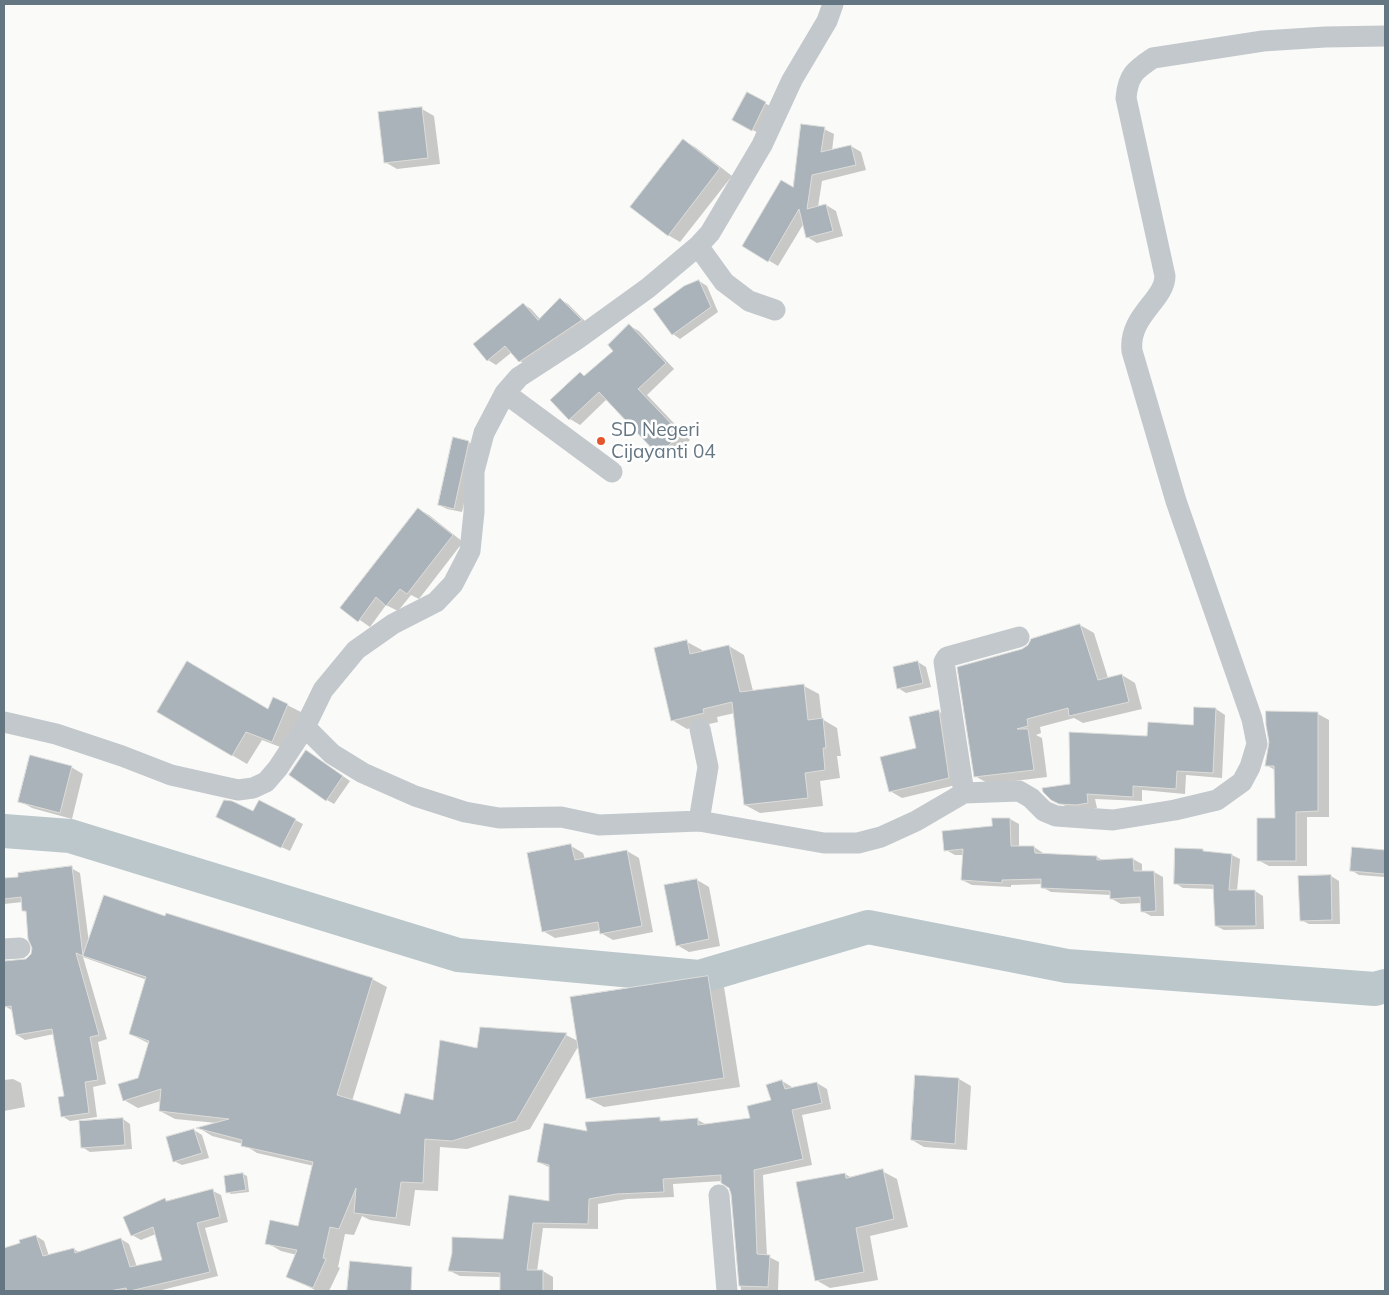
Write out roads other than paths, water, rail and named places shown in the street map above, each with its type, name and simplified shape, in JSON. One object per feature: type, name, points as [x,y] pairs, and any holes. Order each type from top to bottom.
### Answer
[{"type":"street","points":[[4,722],[56,734],[171,775],[238,790],[253,788],[266,782],[278,768],[305,727],[322,690],[356,650],[393,624],[436,602],[453,584],[470,551],[474,512],[474,471],[484,433],[506,393],[518,377],[556,354],[648,288],[698,246],[710,233],[762,145],[792,80],[827,21],[833,4]]},
{"type":"street","points":[[305,727],[332,754],[363,773],[415,796],[464,812],[499,818],[561,817],[598,825],[700,821],[824,843],[858,844],[881,837],[916,822],[964,794],[1019,791],[1031,798],[1044,811],[1056,816],[1112,820],[1175,810],[1218,800],[1242,782],[1250,766],[1257,744],[1252,719],[1176,501],[1132,351],[1131,342],[1134,330],[1165,283],[1166,276],[1128,113],[1127,86],[1130,76],[1153,58],[1263,41],[1385,36]]},
{"type":"street","points":[[698,246],[724,282],[749,301],[775,310]]},
{"type":"street","points":[[506,393],[612,472]]},
{"type":"street","points":[[964,794],[944,662],[947,658],[1020,637]]},
{"type":"street","points":[[700,729],[708,767],[700,821]]},
{"type":"street","points":[[719,1195],[727,1291]]},
{"type":"waterway","points":[[4,831],[70,836],[458,955],[699,977],[868,927],[1067,966],[1375,989],[1385,986]]},
{"type":"place","name":"SD Negeri Cijayanti 04","points":[[601,441]]}]
